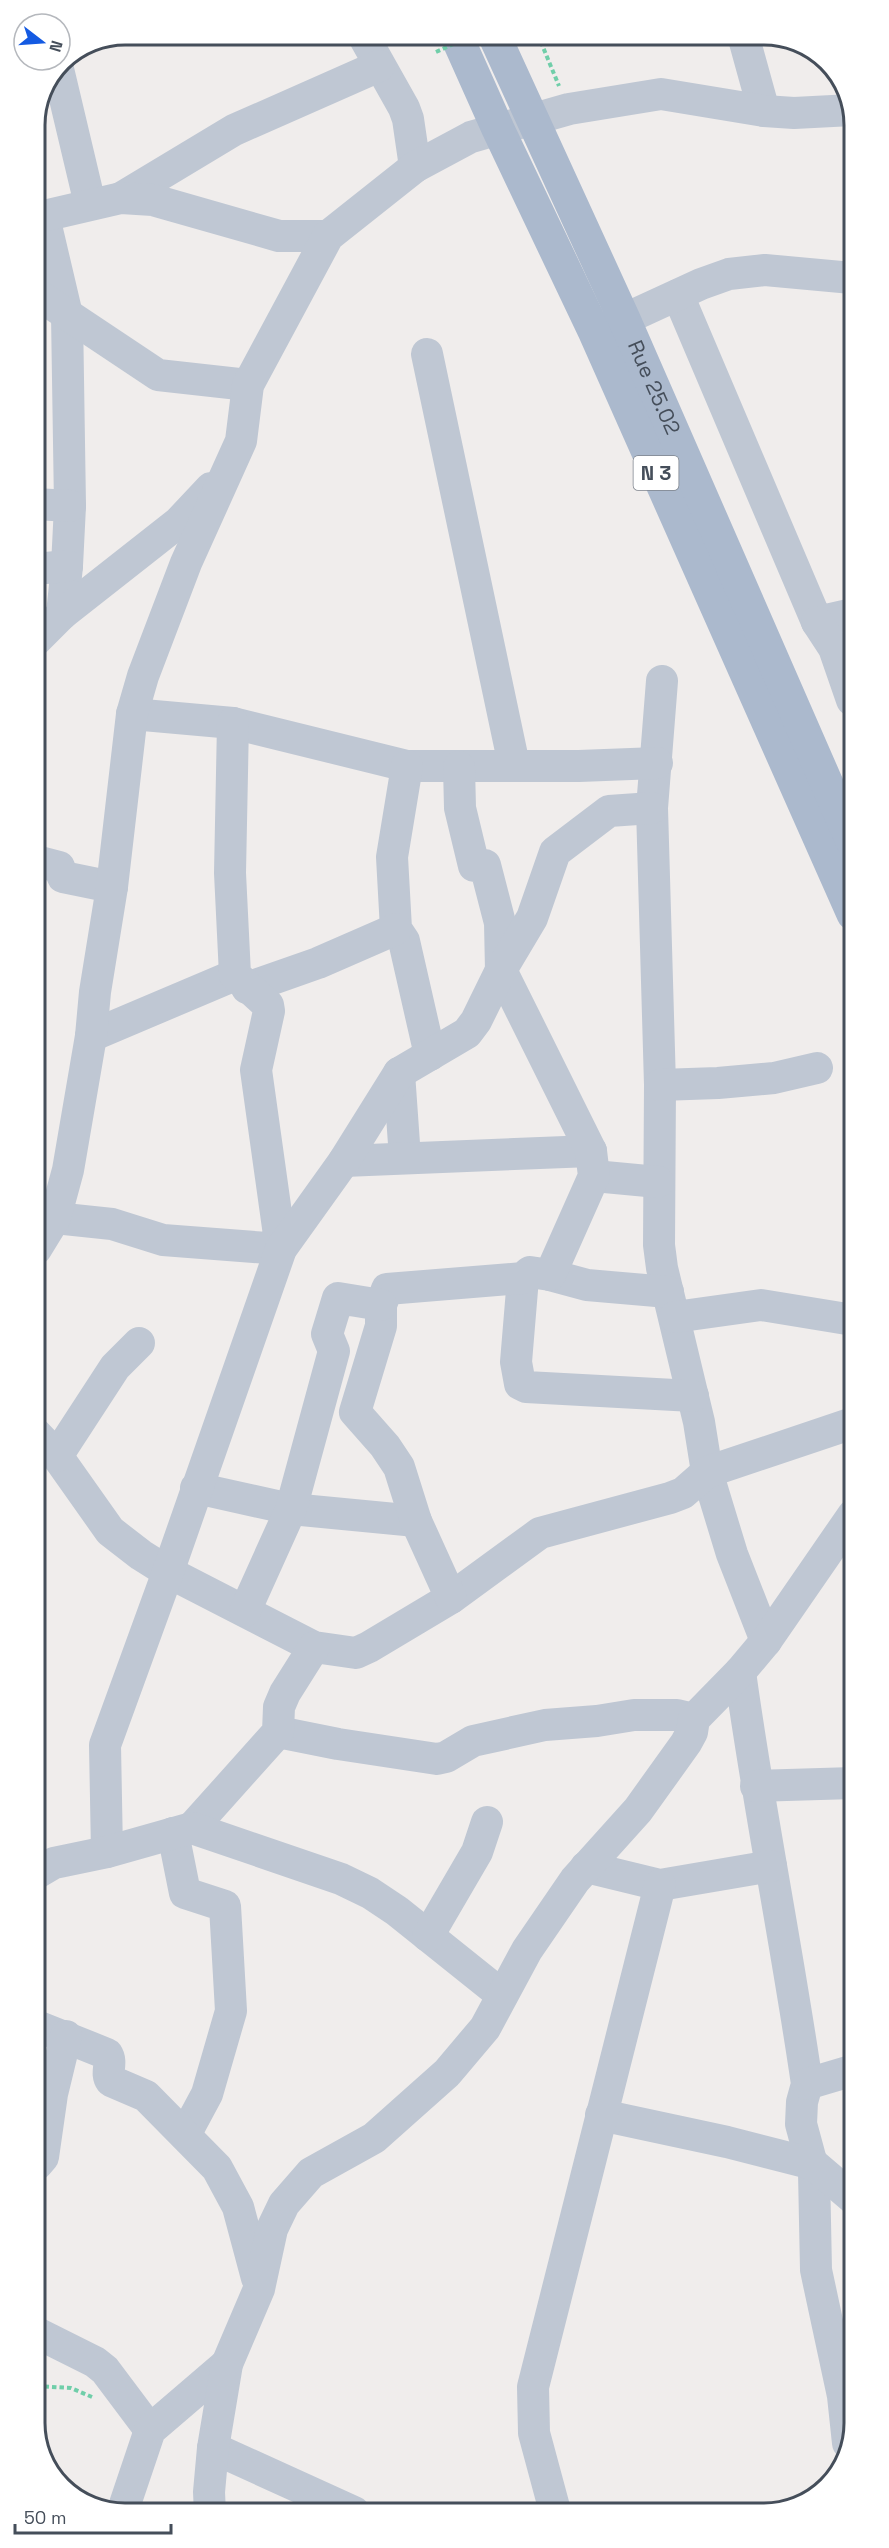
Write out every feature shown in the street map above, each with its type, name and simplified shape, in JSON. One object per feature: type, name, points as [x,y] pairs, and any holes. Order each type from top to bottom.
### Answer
[{"type":"main road","name":"N 3","points":[[447,45],[498,129],[594,333],[844,894]]},
{"type":"main road","name":"Rue 25.02","points":[[499,45],[624,319],[844,823]]},
{"type":"street","points":[[368,45],[404,108],[408,119],[415,167]]},
{"type":"street","points":[[746,45],[764,111]]},
{"type":"street","points":[[121,198],[234,130],[379,66]]},
{"type":"street","points":[[60,78],[90,204]]},
{"type":"street","points":[[45,1234],[55,1218],[68,1170],[91,1036],[95,992],[112,886],[132,714],[155,642],[241,441],[248,385],[328,236],[415,167],[471,137],[569,109],[661,94],[764,111],[794,113],[842,111]]},
{"type":"street","points":[[45,215],[121,198],[153,200],[279,236],[328,236]]},
{"type":"street","points":[[45,238],[67,315],[69,506],[67,566],[62,614]]},
{"type":"street","points":[[594,333],[729,274],[765,270],[844,277]]},
{"type":"street","points":[[678,295],[817,622],[834,648],[844,677]]},
{"type":"street","points":[[45,300],[158,375],[248,385]]},
{"type":"street","points":[[427,354],[514,765]]},
{"type":"street","points":[[45,631],[62,614],[179,522],[227,470]]},
{"type":"street","points":[[45,505],[69,506]]},
{"type":"street","points":[[45,568],[67,566]]},
{"type":"street","points":[[817,622],[844,616]]},
{"type":"street","points":[[662,681],[652,808],[660,1084],[659,1245],[693,1395],[707,1472],[732,1554],[766,1641]]},
{"type":"street","points":[[132,714],[233,723],[407,766],[657,763]]},
{"type":"street","points":[[233,723],[230,873],[241,982],[268,1005],[269,1011],[256,1070],[281,1249]]},
{"type":"street","points":[[407,766],[392,857],[396,929],[404,941],[430,1055]]},
{"type":"street","points":[[459,766],[460,808],[474,866],[485,865],[500,923],[501,970],[592,1163]]},
{"type":"street","points":[[107,1852],[105,1745],[281,1249],[344,1161],[399,1073],[467,1033],[476,1021],[501,970],[532,918],[555,852],[609,811],[652,808]]},
{"type":"street","points":[[45,863],[59,867],[63,877],[112,886]]},
{"type":"street","points":[[91,1036],[241,982],[318,963],[396,929]]},
{"type":"street","points":[[660,1084],[718,1083],[774,1078],[817,1068]]},
{"type":"street","points":[[399,1073],[405,1158]]},
{"type":"street","points":[[344,1161],[405,1158],[592,1163],[658,1182]]},
{"type":"street","points":[[592,1163],[537,1277],[516,1362],[520,1384],[526,1387],[693,1395]]},
{"type":"street","points":[[55,1218],[112,1224],[163,1240],[281,1249]]},
{"type":"street","points":[[451,1598],[416,1521],[399,1467],[385,1446],[355,1412],[381,1326],[381,1305],[387,1289],[537,1277],[587,1285],[671,1304],[761,1305],[844,1319]]},
{"type":"street","points":[[245,1611],[291,1509],[334,1351],[327,1334],[338,1298],[381,1305]]},
{"type":"street","points":[[139,1343],[47,1445],[110,1531],[168,1572],[314,1647],[356,1653],[451,1598],[540,1533],[670,1498],[684,1492],[707,1472],[844,1426]]},
{"type":"street","points":[[196,1488],[291,1509],[416,1521]]},
{"type":"street","points":[[210,2503],[213,2448],[227,2364],[259,2289],[272,2229],[284,2204],[311,2173],[374,2138],[447,2073],[485,2028],[527,1950],[586,1867],[638,1810],[679,1754],[692,1732],[694,1719],[740,1672],[766,1641],[844,1528]]},
{"type":"street","points":[[45,1868],[54,1863],[107,1852],[183,1830],[278,1732],[279,1707],[285,1693],[314,1647]]},
{"type":"street","points":[[740,1672],[756,1786],[790,1971],[807,2084],[802,2102],[801,2124],[813,2164],[816,2270],[844,2376]]},
{"type":"street","points":[[278,1732],[437,1759],[446,1757],[472,1741],[545,1725],[597,1721],[634,1714],[677,1715],[694,1719]]},
{"type":"street","points":[[756,1786],[844,1783]]},
{"type":"street","points":[[428,1936],[477,1852],[487,1822]]},
{"type":"street","points":[[183,1830],[341,1879],[370,1893],[502,1995]]},
{"type":"street","points":[[183,1830],[185,1893],[225,1906],[232,2004],[207,2094],[185,2135]]},
{"type":"street","points":[[586,1867],[660,1885],[771,1866]]},
{"type":"street","points":[[553,2503],[534,2433],[532,2387],[660,1885]]},
{"type":"street","points":[[45,2029],[107,2054],[111,2061],[108,2077],[111,2081],[120,2087],[142,2093],[217,2168],[238,2207],[259,2289]]},
{"type":"street","points":[[45,2143],[52,2094],[66,2036]]},
{"type":"street","points":[[807,2084],[844,2073]]},
{"type":"street","points":[[601,2115],[727,2142],[813,2164],[844,2190]]},
{"type":"street","points":[[45,2337],[95,2362],[105,2370],[150,2430]]},
{"type":"street","points":[[125,2503],[150,2430],[227,2364]]},
{"type":"street","points":[[213,2448],[334,2503]]},
{"type":"path","points":[[542,45],[569,109]]}]
